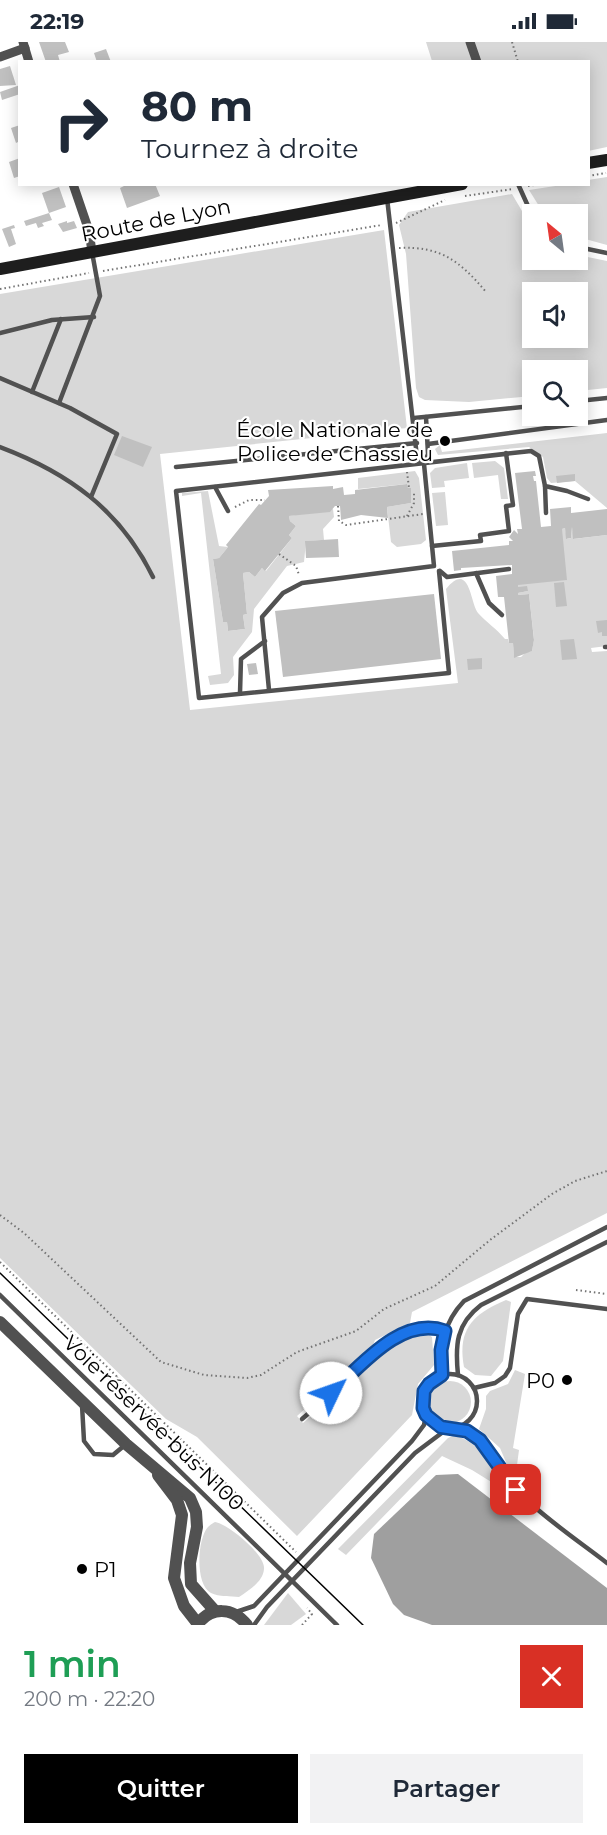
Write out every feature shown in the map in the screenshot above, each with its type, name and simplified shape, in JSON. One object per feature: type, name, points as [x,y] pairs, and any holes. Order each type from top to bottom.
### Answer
[{"type":"main road","points":[[590,163],[607,160]]},
{"type":"main road","name":"Route de Lyon","points":[[0,269],[450,186]]},
{"type":"street","points":[[471,42],[476,60]]},
{"type":"street","points":[[0,57],[24,45],[28,60]]},
{"type":"street","points":[[74,186],[89,231],[92,252]]},
{"type":"street","points":[[0,1322],[126,1444],[190,1498],[196,1512],[197,1527],[190,1563],[191,1584],[215,1611],[234,1613],[247,1625]]},
{"type":"street","points":[[150,1465],[177,1500],[182,1515],[174,1578],[184,1606],[197,1625],[215,1611]]},
{"type":"lane","points":[[518,186],[527,204]]},
{"type":"lane","points":[[387,197],[417,456],[424,464]]},
{"type":"lane","points":[[588,249],[607,254]]},
{"type":"lane","points":[[59,403],[100,296],[92,252]]},
{"type":"lane","points":[[0,333],[61,319],[94,316]]},
{"type":"lane","points":[[32,392],[61,319]]},
{"type":"lane","points":[[0,378],[59,403],[117,434],[91,497]]},
{"type":"lane","points":[[588,400],[607,398]]},
{"type":"lane","points":[[414,418],[522,407]]},
{"type":"lane","points":[[426,417],[428,454],[424,464],[434,566],[447,577],[509,570]]},
{"type":"lane","points":[[428,444],[607,420]]},
{"type":"lane","points":[[176,467],[417,443]]},
{"type":"lane","points":[[0,447],[37,462],[91,497],[122,526],[153,577]]},
{"type":"lane","points":[[440,571],[449,673],[199,698],[176,490],[531,451],[539,456],[546,513]]},
{"type":"lane","points":[[432,546],[481,541],[480,535],[509,531],[506,506],[513,505],[506,453]]},
{"type":"lane","points":[[544,486],[588,499]]},
{"type":"lane","points":[[214,487],[228,511]]},
{"type":"lane","points":[[269,690],[262,617],[283,593],[302,583],[434,566]]},
{"type":"lane","points":[[476,573],[489,603],[502,615]]},
{"type":"lane","points":[[240,693],[241,659],[265,642]]},
{"type":"lane","points":[[442,1375],[441,1350],[445,1331],[454,1312],[472,1295],[607,1227]]},
{"type":"lane","points":[[458,1375],[457,1337],[471,1312],[607,1242]]},
{"type":"lane","name":"Voie réservée bus N100","points":[[0,1295],[335,1623],[341,1625]]},
{"type":"lane","points":[[474,1388],[495,1383],[505,1376],[510,1368],[518,1314],[527,1299],[607,1309]]},
{"type":"lane","points":[[302,1419],[397,1337],[424,1327],[445,1331]]},
{"type":"lane","points":[[254,1625],[415,1453],[447,1429],[463,1426],[475,1413],[477,1404],[474,1388],[458,1375],[442,1375],[429,1384],[424,1391],[423,1408],[426,1415],[435,1424],[447,1429]]},
{"type":"lane","points":[[82,1402],[84,1441],[94,1454],[113,1455],[126,1444]]},
{"type":"lane","points":[[234,1613],[254,1606],[412,1441],[424,1425],[426,1415]]},
{"type":"lane","points":[[455,1428],[467,1431],[480,1440],[516,1490],[607,1563]]},
{"type":"path","points":[[512,42],[517,60]]},
{"type":"path","points":[[590,176],[607,173]]},
{"type":"path","points":[[458,197],[518,186]]},
{"type":"path","points":[[0,289],[390,224],[406,220],[447,199]]},
{"type":"path","points":[[393,249],[427,249],[441,253],[461,265],[486,292]]},
{"type":"path","points":[[406,466],[409,488]]},
{"type":"path","points":[[407,516],[414,503],[414,491]]},
{"type":"path","points":[[228,511],[249,500],[265,500]]},
{"type":"path","points":[[338,506],[339,521],[346,525],[429,514]]},
{"type":"path","points":[[279,554],[296,566],[302,583]]},
{"type":"path","points":[[0,1215],[32,1241],[161,1362],[204,1375],[247,1378],[261,1375],[297,1352],[356,1331],[384,1309],[435,1286],[490,1240],[552,1194],[575,1181],[607,1171]]},
{"type":"path","points":[[0,1262],[301,1557]]},
{"type":"path","points":[[576,1290],[607,1294]]},
{"type":"path","points":[[102,1395],[118,1377]]},
{"type":"path","points":[[302,1625],[312,1614],[305,1607]]},
{"type":"shaded area","points":[[426,42],[607,42],[607,147],[590,151],[590,60],[432,60]]},
{"type":"shaded area","points":[[607,177],[607,245],[588,240],[588,204],[538,204],[529,190],[555,186],[590,186],[590,180]]},
{"type":"shaded area","points":[[512,194],[522,211],[522,270],[588,270],[588,257],[607,261],[607,388],[588,390],[588,360],[522,360],[522,397],[469,402],[425,400],[419,397],[416,388],[406,254],[399,225],[408,212]]},
{"type":"shaded area","points":[[384,230],[407,428],[160,454],[190,710],[458,683],[446,589],[454,581],[460,579],[468,586],[478,613],[505,639],[508,639],[509,643],[513,643],[514,657],[521,657],[526,652],[532,651],[534,639],[529,594],[518,595],[518,593],[528,591],[518,585],[562,529],[565,528],[567,539],[571,538],[572,527],[574,539],[607,535],[607,646],[591,648],[592,652],[607,651],[607,1213],[412,1312],[410,1323],[375,1340],[372,1348],[297,1416],[303,1423],[361,1370],[393,1346],[425,1332],[432,1337],[434,1365],[418,1384],[412,1415],[297,1536],[197,1437],[166,1419],[0,1258],[0,294]]},
{"type":"shaded area","points":[[607,433],[607,508],[575,481],[551,483],[547,478],[543,457],[529,447],[438,455],[435,449],[440,445],[442,452]]},
{"type":"shaded area","points":[[495,461],[504,468],[508,499],[501,499],[498,475],[474,478],[472,463]]},
{"type":"shaded area","points":[[467,463],[469,478],[444,481],[445,487],[432,488],[430,473],[435,468]]},
{"type":"shaded area","points":[[415,471],[419,478],[426,540],[421,544],[397,547],[391,542],[387,507],[411,503],[411,488],[408,488],[407,484],[358,489],[358,478]]},
{"type":"shaded area","points":[[208,491],[219,546],[228,547],[219,558],[213,559],[223,622],[227,622],[228,631],[245,629],[243,615],[247,614],[243,573],[249,572],[255,577],[262,568],[266,571],[292,538],[289,535],[296,526],[290,521],[289,516],[333,509],[334,517],[323,529],[324,540],[306,541],[304,562],[287,566],[254,609],[252,632],[233,657],[234,675],[228,683],[210,685],[208,676],[221,674],[201,493],[182,496],[182,493]]},
{"type":"shaded area","points":[[445,492],[448,525],[436,526],[432,493]]},
{"type":"shaded area","points":[[506,1300],[511,1302],[503,1361],[491,1376],[475,1375],[464,1367],[462,1354],[466,1333],[476,1317]]},
{"type":"shaded area","points":[[515,1370],[525,1374],[513,1448],[519,1450],[517,1465],[508,1467],[500,1448],[479,1429],[486,1409],[486,1396],[490,1391],[508,1384]]},
{"type":"shaded area","points":[[450,1381],[465,1387],[471,1402],[465,1417],[450,1423],[435,1417],[429,1402],[435,1387]]},
{"type":"shaded area","points":[[455,1435],[472,1444],[485,1455],[504,1486],[501,1488],[472,1470],[442,1456],[346,1555],[338,1549],[448,1438]]},
{"type":"shaded area","points":[[458,1474],[607,1588],[607,1625],[432,1625],[404,1615],[393,1604],[371,1558],[374,1534],[436,1475]]},
{"type":"shaded area","points":[[215,1522],[228,1528],[245,1541],[263,1563],[261,1578],[239,1597],[211,1593],[202,1581],[199,1562],[202,1541],[208,1527]]},
{"type":"shaded area","points":[[288,1593],[306,1614],[291,1625],[264,1625]]},
{"type":"building","points":[[39,42],[65,42],[69,52],[58,55],[59,60],[45,60]]},
{"type":"building","points":[[106,49],[110,60],[96,60],[94,53]]},
{"type":"building","points":[[10,66],[16,85],[0,86],[0,69]]},
{"type":"building","points":[[18,86],[18,95],[2,100],[0,92]]},
{"type":"building","points":[[18,126],[18,142],[16,143],[11,128]]},
{"type":"building","points":[[18,159],[18,177],[14,178],[9,162]]},
{"type":"building","points":[[156,186],[160,196],[127,208],[120,188]]},
{"type":"building","points":[[59,187],[66,207],[49,213],[42,193]]},
{"type":"building","points":[[49,213],[52,220],[42,223],[44,226],[38,228],[36,223],[26,226],[24,221]]},
{"type":"building","points":[[67,221],[67,223],[74,221],[77,228],[63,232],[58,224]]},
{"type":"building","points":[[14,225],[15,228],[11,229],[16,244],[9,247],[2,229]]},
{"type":"building","points":[[122,436],[152,447],[143,467],[114,455]]},
{"type":"building","points":[[535,471],[536,476],[533,476],[536,481],[541,527],[551,526],[550,509],[571,507],[571,513],[607,509],[607,535],[573,539],[572,527],[571,538],[566,539],[565,528],[562,529],[567,580],[518,585],[518,587],[527,586],[528,591],[518,593],[518,595],[529,594],[534,640],[532,651],[514,658],[513,643],[509,643],[504,597],[498,597],[496,576],[512,574],[512,565],[461,568],[461,570],[454,571],[452,551],[509,545],[509,541],[513,541],[509,537],[514,530],[518,534],[517,529],[522,529],[515,473]]},
{"type":"building","points":[[575,474],[575,481],[557,483],[556,476]]},
{"type":"building","points":[[407,484],[408,488],[411,488],[411,503],[387,507],[388,518],[361,515],[341,520],[340,506],[335,506],[330,512],[289,516],[290,521],[296,526],[289,535],[292,538],[265,571],[262,568],[255,577],[249,572],[243,573],[247,614],[243,615],[245,629],[228,631],[227,622],[223,622],[213,559],[219,558],[228,547],[226,545],[259,504],[261,505],[269,496],[268,490],[333,486],[333,489],[343,487],[344,495],[355,494],[355,490]]},
{"type":"building","points":[[338,539],[339,557],[306,558],[305,541]]},
{"type":"building","points":[[564,582],[567,606],[556,607],[554,583]]},
{"type":"building","points":[[434,594],[441,659],[283,677],[275,611]]},
{"type":"building","points":[[607,620],[607,636],[602,636],[602,632],[598,633],[596,621]]},
{"type":"building","points":[[574,639],[577,659],[562,660],[560,640]]},
{"type":"building","points":[[482,658],[482,669],[468,670],[467,659]]},
{"type":"building","points":[[256,663],[258,674],[249,675],[247,664]]},
{"type":"tram line","points":[[0,1273],[363,1625]]},
{"type":"place","name":"École Nationale de Police de Chassieu","points":[[445,441]]},
{"type":"place","name":"P0","points":[[567,1380]]},
{"type":"place","name":"P1","points":[[82,1569]]},
{"type":"route","points":[[331,1393],[374,1355],[406,1332],[424,1327],[445,1331],[441,1350],[442,1375],[429,1384],[424,1391],[423,1408],[426,1415],[441,1427],[467,1431],[485,1444],[516,1490]]}]
